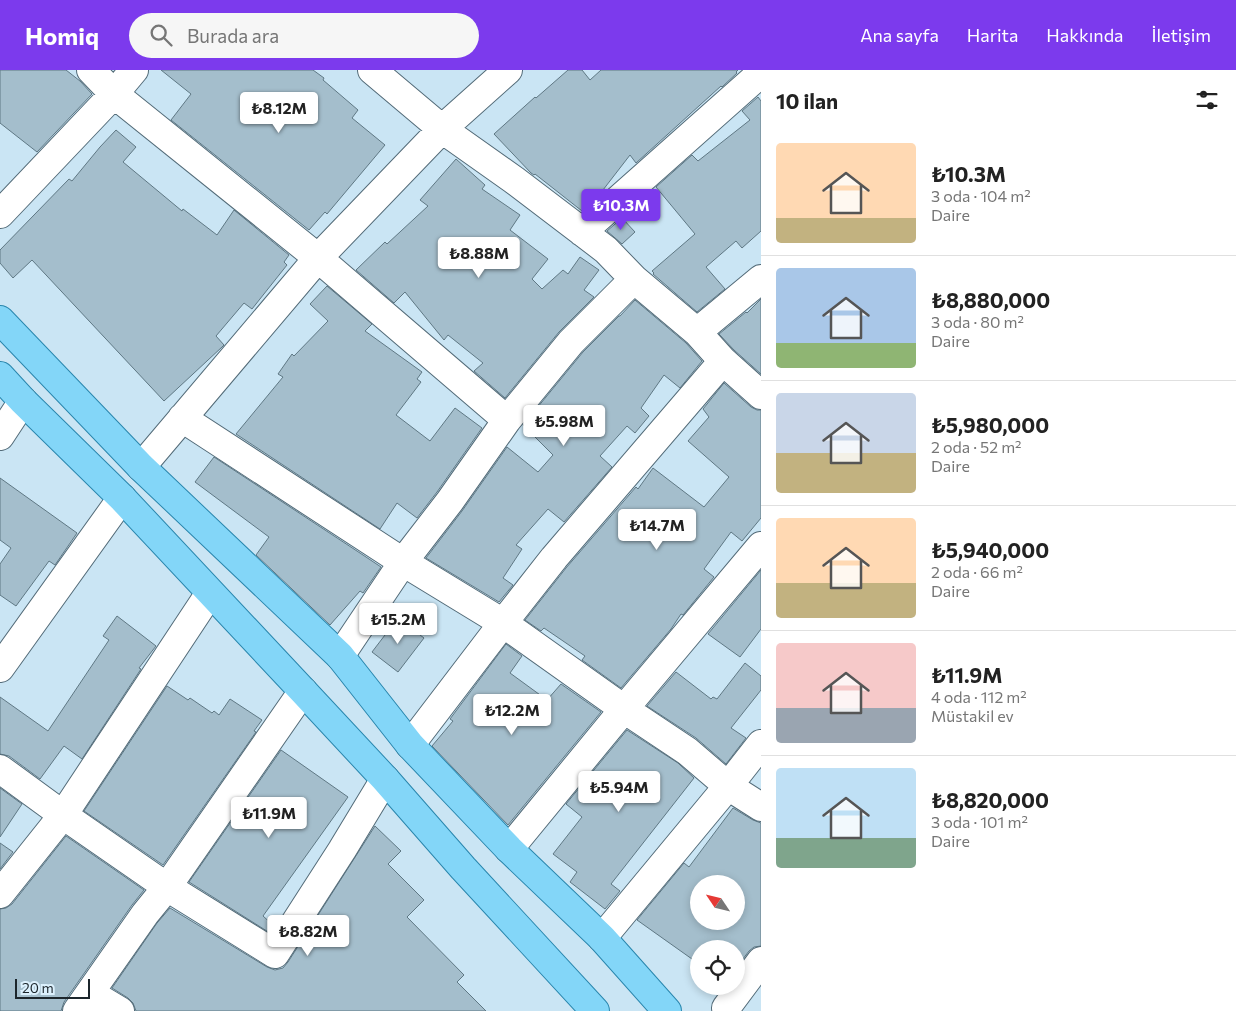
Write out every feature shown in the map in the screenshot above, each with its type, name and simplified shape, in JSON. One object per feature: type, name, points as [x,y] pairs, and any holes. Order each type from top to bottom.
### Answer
[{"type":"main road","points":[[0,320],[141,466],[340,656],[410,745],[509,849],[602,938],[667,1011]]},
{"type":"main road","points":[[0,376],[122,498],[304,691],[385,779],[587,1008]]},
{"type":"street","points":[[91,70],[114,94],[318,258],[507,420]]},
{"type":"street","points":[[0,214],[114,94],[134,70]]},
{"type":"street","points":[[372,70],[442,129],[514,180],[606,250],[634,280],[698,332],[723,361],[761,395]]},
{"type":"street","points":[[141,466],[318,258],[442,129],[508,70]]},
{"type":"street","points":[[582,232],[761,73]]},
{"type":"street","points":[[698,332],[761,279]]},
{"type":"street","points":[[340,656],[403,562],[450,501],[507,420],[572,342],[634,280]]},
{"type":"street","points":[[410,745],[561,550],[723,361]]},
{"type":"street","points":[[0,436],[23,401]]},
{"type":"street","points":[[182,418],[403,562],[503,623],[687,751],[728,786],[761,807]]},
{"type":"street","points":[[0,668],[122,498]]},
{"type":"street","points":[[509,849],[624,708],[761,546]]},
{"type":"street","points":[[0,894],[63,815],[210,593]]},
{"type":"street","points":[[120,1011],[83,1002],[145,914],[167,888],[304,691]]},
{"type":"street","points":[[602,938],[761,744]]},
{"type":"street","points":[[0,769],[167,888],[275,954],[385,779]]},
{"type":"street","points":[[728,1010],[761,961]]},
{"type":"building","points":[[0,70],[66,70],[92,94],[37,152],[0,123]]},
{"type":"building","points":[[161,70],[313,70],[358,110],[352,118],[385,145],[327,214],[325,212],[309,230],[171,120],[191,94]]},
{"type":"building","points":[[568,70],[582,70],[590,80],[601,70],[738,70],[722,87],[636,163],[630,155],[596,199],[582,211],[535,174],[531,173],[494,134]]},
{"type":"building","points":[[758,97],[761,101],[761,231],[742,248],[736,241],[706,267],[725,289],[697,312],[653,274],[652,271],[695,234],[656,187],[692,155],[698,161],[750,120],[742,111]]},
{"type":"building","points":[[116,130],[136,147],[123,162],[182,211],[183,209],[217,235],[234,210],[289,255],[284,262],[287,265],[252,309],[244,303],[216,336],[224,345],[164,401],[32,260],[13,278],[0,263],[0,250],[69,179],[72,181]]},
{"type":"building","points":[[456,159],[485,185],[482,189],[520,215],[510,230],[548,259],[532,279],[542,289],[563,270],[568,274],[580,257],[599,270],[584,290],[594,297],[559,332],[505,398],[474,371],[483,363],[448,335],[444,340],[405,292],[394,303],[356,270],[385,242],[387,244],[428,206],[420,200]]},
{"type":"building","points":[[622,218],[635,232],[622,244],[607,231]]},
{"type":"building","points":[[327,286],[372,324],[365,331],[422,372],[417,379],[421,382],[396,415],[430,441],[455,408],[482,428],[417,518],[397,503],[380,529],[236,434],[283,377],[278,374],[292,354],[294,356],[328,321],[310,304]]},
{"type":"building","points":[[761,299],[761,374],[719,334],[747,313]]},
{"type":"building","points":[[635,300],[686,343],[702,361],[680,388],[664,375],[641,408],[649,416],[635,433],[627,426],[600,456],[612,467],[564,522],[548,509],[516,545],[522,549],[503,578],[513,585],[499,602],[426,558],[507,447],[538,472],[553,455],[523,425],[583,352]]},
{"type":"building","points":[[724,383],[751,407],[761,410],[761,518],[742,541],[731,532],[704,569],[714,577],[683,615],[681,614],[671,629],[621,688],[582,660],[585,656],[544,628],[541,631],[525,620],[566,568],[636,487],[638,489],[653,468],[704,507],[729,477],[688,441],[709,417],[703,409]]},
{"type":"building","points":[[214,457],[381,567],[363,593],[360,591],[330,625],[256,555],[269,537],[195,482]]},
{"type":"building","points":[[0,478],[77,533],[55,565],[49,561],[16,606],[0,595],[0,564],[11,548],[0,540]]},
{"type":"building","points":[[761,570],[761,629],[740,657],[708,634]]},
{"type":"building","points":[[117,616],[156,646],[139,668],[141,669],[82,759],[64,746],[40,779],[9,756],[0,754],[0,697],[48,731],[109,640],[103,636]]},
{"type":"building","points":[[398,618],[424,638],[398,672],[372,652]]},
{"type":"building","points":[[506,644],[522,656],[510,673],[547,700],[561,684],[601,712],[508,825],[432,746],[453,721],[450,719]]},
{"type":"building","points":[[745,663],[761,676],[761,690],[731,728],[746,738],[726,764],[696,738],[647,706],[676,672],[711,699],[713,697],[717,699]]},
{"type":"building","points":[[167,686],[188,700],[190,698],[212,713],[214,711],[219,715],[230,699],[262,720],[254,731],[256,732],[163,865],[84,811]]},
{"type":"building","points":[[627,730],[678,763],[694,778],[611,884],[620,891],[605,909],[570,882],[577,872],[553,854],[582,817],[566,804]]},
{"type":"building","points":[[281,750],[348,797],[263,916],[274,926],[270,933],[189,882]]},
{"type":"building","points":[[0,788],[22,804],[0,837]]},
{"type":"building","points":[[733,808],[761,823],[761,946],[754,947],[745,956],[745,940],[690,940],[690,958],[637,920],[684,863],[689,867]]},
{"type":"building","points":[[375,826],[401,851],[388,864],[424,900],[407,917],[464,975],[457,982],[486,1011],[136,1011],[133,1003],[128,998],[112,988],[157,923],[170,908],[267,967],[275,970],[283,968]]},
{"type":"building","points":[[66,836],[144,890],[64,1002],[61,1011],[0,1011],[0,909],[12,904]]},
{"type":"building","points":[[0,843],[13,852],[0,869]]}]
